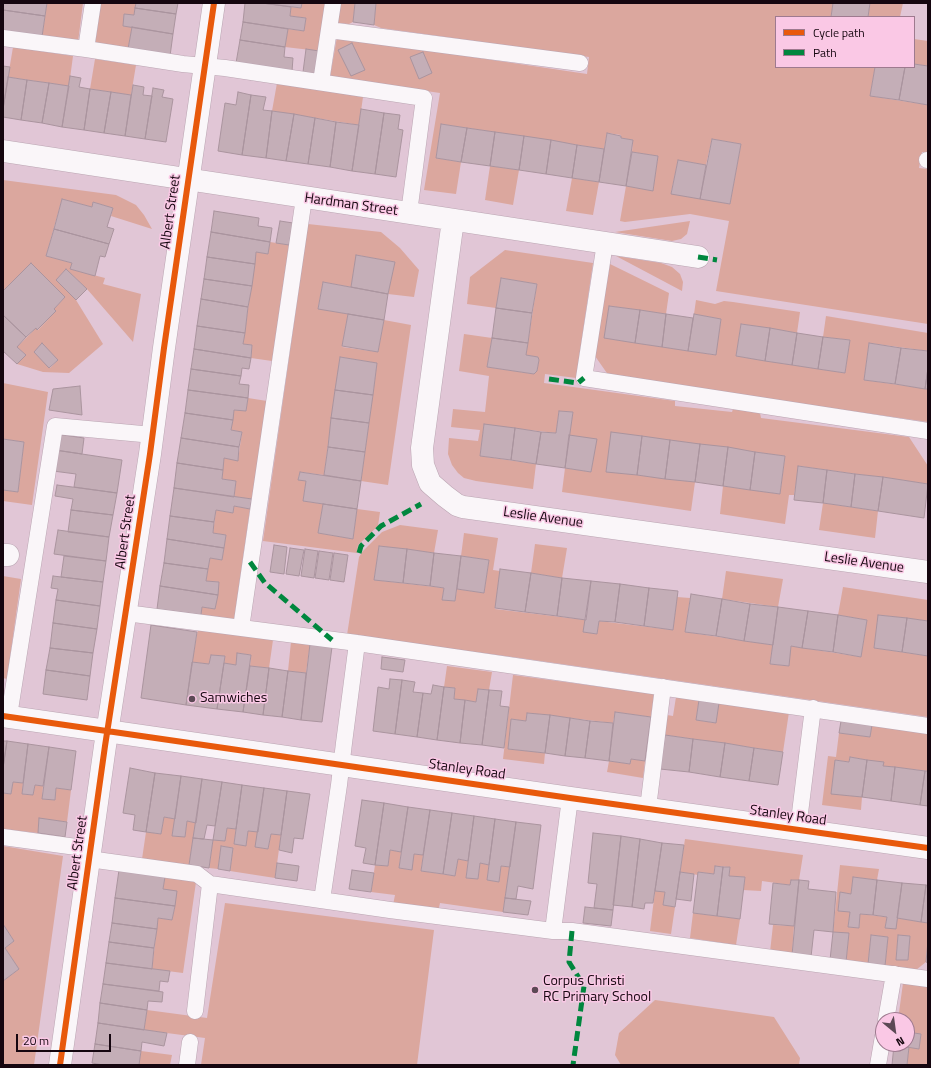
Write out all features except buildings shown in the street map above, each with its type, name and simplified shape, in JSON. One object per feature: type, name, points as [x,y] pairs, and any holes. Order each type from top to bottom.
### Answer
[{"type":"street","name":"Albert Street","points":[[60,1065],[108,731],[153,434],[214,3]]},
{"type":"street","name":"Hardman Street","points":[[3,152],[698,257]]},
{"type":"street","name":"Leslie Avenue","points":[[452,220],[422,448],[423,465],[430,482],[457,505],[927,568]]},
{"type":"street","name":"Stanley Road","points":[[6,716],[570,798],[928,848]]},
{"type":"lane","points":[[86,49],[93,3]]},
{"type":"lane","points":[[321,82],[333,3]]},
{"type":"lane","points":[[329,30],[580,63]]},
{"type":"lane","points":[[3,38],[321,82],[424,98],[409,213]]},
{"type":"lane","points":[[241,628],[304,198]]},
{"type":"lane","points":[[605,243],[584,378],[928,431]]},
{"type":"lane","points":[[6,716],[56,426],[153,434]]},
{"type":"lane","points":[[126,613],[357,643],[813,708],[928,726]]},
{"type":"lane","points":[[322,900],[342,764],[357,643]]},
{"type":"lane","points":[[648,808],[663,687]]},
{"type":"lane","points":[[798,829],[813,708]]},
{"type":"lane","points":[[553,931],[570,798]]},
{"type":"lane","points":[[3,837],[197,874],[210,884],[390,910],[553,931],[572,932],[928,979]]},
{"type":"lane","points":[[195,1011],[210,884]]},
{"type":"lane","points":[[887,1012],[894,974]]},
{"type":"lane","points":[[187,1065],[190,1042]]},
{"type":"lane","points":[[878,1065],[880,1052]]},
{"type":"shaded area","points":[[47,3],[83,3],[78,42],[42,37]]},
{"type":"shaded area","points":[[101,3],[136,3],[134,15],[124,14],[123,26],[132,27],[128,49],[95,44]]},
{"type":"shaded area","points":[[302,3],[325,3],[319,51],[285,47],[288,29],[304,31],[306,18],[290,16],[291,7],[301,8]]},
{"type":"shaded area","points":[[340,3],[355,3],[353,22],[349,24],[338,23]]},
{"type":"shaded area","points":[[376,3],[833,3],[831,16],[775,16],[775,68],[875,68],[870,96],[928,105],[928,152],[922,152],[919,168],[928,169],[928,324],[716,291],[729,221],[690,214],[625,222],[620,221],[626,186],[653,190],[658,156],[632,152],[633,140],[621,138],[621,135],[607,133],[604,149],[441,124],[436,158],[461,162],[456,194],[424,190],[440,93],[330,77],[337,37],[587,74],[589,57],[381,28],[374,25]],"holes":[[[712,139],[741,144],[730,204],[671,193],[678,160],[706,165]]]},
{"type":"shaded area","points":[[870,3],[903,3],[900,16],[868,16]]},
{"type":"shaded area","points":[[915,39],[928,41],[928,66],[915,64]]},
{"type":"shaded area","points":[[13,47],[73,56],[69,86],[8,77]]},
{"type":"shaded area","points":[[95,59],[136,65],[131,95],[90,89]]},
{"type":"shaded area","points":[[277,83],[363,97],[359,125],[272,111]]},
{"type":"shaded area","points":[[490,166],[519,170],[513,205],[485,200]]},
{"type":"shaded area","points":[[572,178],[599,182],[593,215],[566,211]]},
{"type":"shaded area","points":[[3,180],[116,195],[136,205],[152,229],[111,216],[113,208],[93,202],[92,207],[62,199],[46,256],[72,263],[70,269],[105,278],[103,284],[141,294],[133,342],[87,289],[66,269],[56,280],[76,300],[103,344],[69,373],[43,372],[17,364],[26,355],[17,347],[36,328],[38,330],[56,311],[54,309],[65,297],[31,263],[3,291]],"holes":[[[42,344],[58,360],[50,368],[34,352]]]},
{"type":"shaded area","points":[[690,221],[687,234],[681,239],[672,241],[615,232]]},
{"type":"shaded area","points":[[308,224],[381,232],[400,248],[419,270],[414,297],[388,294],[394,262],[357,255],[351,287],[323,282],[318,308],[348,314],[342,347],[378,352],[384,320],[411,325],[388,485],[361,481],[377,363],[340,357],[324,475],[300,472],[298,479],[306,481],[303,501],[323,504],[318,533],[353,539],[357,509],[380,512],[378,526],[358,545],[357,553],[263,541]]},
{"type":"shaded area","points":[[270,242],[289,245],[272,361],[251,358],[252,345],[243,344],[256,252],[268,254]]},
{"type":"shaded area","points":[[505,250],[593,263],[576,378],[545,374],[544,383],[675,401],[675,406],[732,412],[733,409],[760,413],[761,418],[909,437],[928,466],[928,484],[799,466],[794,495],[789,495],[785,524],[720,514],[723,486],[780,494],[785,456],[612,433],[606,471],[695,482],[691,511],[562,492],[565,468],[591,472],[593,460],[569,435],[573,412],[559,411],[556,433],[484,425],[480,456],[536,464],[533,489],[464,478],[452,465],[448,454],[449,438],[478,441],[480,430],[451,427],[453,409],[485,412],[489,376],[459,371],[464,334],[492,338],[487,367],[534,374],[537,371],[539,360],[538,357],[526,355],[537,284],[501,278],[496,308],[467,304],[470,277]]},
{"type":"shaded area","points":[[616,256],[661,263],[672,267],[680,274],[683,282],[682,291]]},
{"type":"shaded area","points":[[610,264],[669,293],[666,314],[609,306],[605,338],[715,355],[721,319],[694,314],[696,300],[715,304],[724,301],[733,302],[800,312],[797,333],[741,324],[736,356],[845,373],[850,340],[823,337],[826,316],[928,333],[928,351],[869,343],[864,380],[928,389],[928,422],[609,376],[595,356]]},
{"type":"shaded area","points":[[3,383],[48,392],[32,505],[3,501],[3,490],[18,492],[24,442],[3,439]]},
{"type":"shaded area","points":[[248,398],[267,401],[252,499],[234,497],[236,481],[222,479],[224,458],[238,460],[242,432],[231,430],[234,410],[246,411]]},
{"type":"shaded area","points":[[823,503],[878,511],[875,538],[819,530]]},
{"type":"shaded area","points":[[234,506],[250,509],[234,620],[201,615],[202,607],[215,609],[219,582],[206,581],[210,558],[222,560],[226,535],[213,533],[216,510],[233,513]]},
{"type":"shaded area","points":[[400,525],[438,530],[434,553],[379,546],[374,580],[444,588],[442,599],[455,601],[457,589],[484,593],[489,560],[461,556],[464,533],[498,538],[493,570],[500,571],[495,609],[586,620],[584,632],[597,634],[599,621],[673,630],[677,597],[690,598],[685,632],[773,645],[770,664],[788,666],[791,646],[861,657],[867,620],[838,615],[843,587],[928,600],[928,621],[879,615],[874,648],[928,656],[928,717],[520,658],[347,635],[359,557],[382,532]]},
{"type":"shaded area","points":[[535,544],[567,548],[562,578],[531,573]]},
{"type":"shaded area","points":[[726,571],[783,579],[778,607],[722,599]]},
{"type":"shaded area","points":[[3,576],[21,579],[7,679],[3,678]]},
{"type":"shaded area","points":[[198,629],[273,640],[269,668],[250,666],[251,655],[238,653],[236,665],[224,663],[225,656],[211,655],[209,664],[192,662]]},
{"type":"shaded area","points":[[291,642],[310,644],[306,673],[288,671]]},
{"type":"shaded area","points":[[447,666],[492,672],[489,690],[478,689],[476,702],[454,699],[455,688],[444,687]]},
{"type":"shaded area","points":[[513,675],[654,694],[651,717],[615,712],[613,723],[527,713],[526,721],[511,719],[508,749],[545,753],[544,764],[503,759]]},
{"type":"shaded area","points":[[676,697],[699,700],[696,720],[715,723],[719,703],[789,712],[783,752],[665,735],[667,715],[673,716]]},
{"type":"shaded area","points":[[872,725],[928,734],[928,771],[883,766],[867,760],[850,757],[849,762],[836,760],[831,793],[862,797],[861,810],[822,805],[828,756],[836,757],[839,733],[870,737]]},
{"type":"shaded area","points":[[631,759],[645,761],[643,778],[607,772],[609,761],[630,764]]},
{"type":"shaded area","points":[[13,782],[23,783],[22,794],[33,795],[35,785],[43,786],[42,799],[55,800],[56,788],[71,790],[67,822],[40,819],[38,833],[3,829],[3,793],[11,794]]},
{"type":"shaded area","points":[[164,817],[175,819],[172,836],[185,837],[187,821],[196,823],[189,865],[142,859],[146,832],[161,834]]},
{"type":"shaded area","points":[[227,828],[236,829],[234,844],[246,846],[248,831],[258,832],[256,847],[268,849],[271,834],[281,835],[275,878],[230,871],[233,848],[221,846],[218,869],[209,868],[213,840],[225,841]]},
{"type":"shaded area","points":[[685,839],[803,855],[799,880],[791,880],[790,885],[762,881],[761,891],[743,890],[745,877],[729,876],[730,867],[715,866],[714,874],[699,872],[698,875],[680,872]]},
{"type":"shaded area","points":[[3,846],[63,856],[34,1065],[3,1065],[3,981],[19,969],[5,948],[14,941],[3,924]]},
{"type":"shaded area","points":[[390,850],[401,852],[399,868],[411,870],[414,854],[423,855],[421,871],[455,876],[458,859],[468,861],[466,878],[478,879],[480,863],[489,865],[487,880],[499,882],[501,866],[510,867],[503,912],[440,903],[438,912],[393,905],[395,895],[371,892],[375,865],[388,866]]},
{"type":"shaded area","points":[[840,865],[879,869],[877,880],[853,877],[851,894],[840,893],[838,911],[850,912],[848,927],[859,928],[860,914],[887,917],[885,928],[897,918],[928,923],[926,962],[916,970],[885,966],[888,937],[871,935],[868,964],[846,962],[849,934],[833,932]],"holes":[[[898,935],[910,936],[908,960],[896,959]]]},
{"type":"shaded area","points":[[165,877],[196,882],[183,973],[152,969],[158,918],[172,920],[175,906],[163,889]]},
{"type":"shaded area","points":[[655,891],[665,892],[663,905],[675,907],[671,934],[650,931]]},
{"type":"shaded area","points":[[225,903],[434,930],[417,1065],[201,1065],[205,1038],[144,1030],[147,1010],[207,1018]]},
{"type":"shaded area","points":[[693,913],[740,919],[736,945],[690,938]]},
{"type":"shaded area","points":[[773,925],[794,926],[792,955],[770,952]]},
{"type":"shaded area","points":[[903,983],[928,987],[928,1065],[907,1065],[908,1052],[915,1052],[915,1048],[919,1049],[921,1034],[915,1033],[915,1012],[899,1012]]},
{"type":"shaded area","points":[[655,1000],[774,1017],[800,1058],[799,1065],[621,1065],[615,1055],[619,1033]]},
{"type":"shaded area","points":[[141,1051],[172,1055],[170,1065],[139,1065]]},
{"type":"marked path","points":[[698,257],[717,260]]},
{"type":"marked path","points":[[549,379],[578,383],[584,378]]},
{"type":"marked path","points":[[359,553],[361,546],[381,526],[421,504]]},
{"type":"marked path","points":[[250,562],[265,583],[332,640]]},
{"type":"marked path","points":[[572,931],[569,962],[584,986],[573,1065]]},
{"type":"cycle path","points":[[60,1065],[105,746],[150,454],[214,3]]},
{"type":"cycle path","points":[[3,716],[928,848]]},
{"type":"place","name":"Samwiches","points":[[192,699]]},
{"type":"place","name":"Corpus Christi RC Primary School","points":[[535,990]]}]
